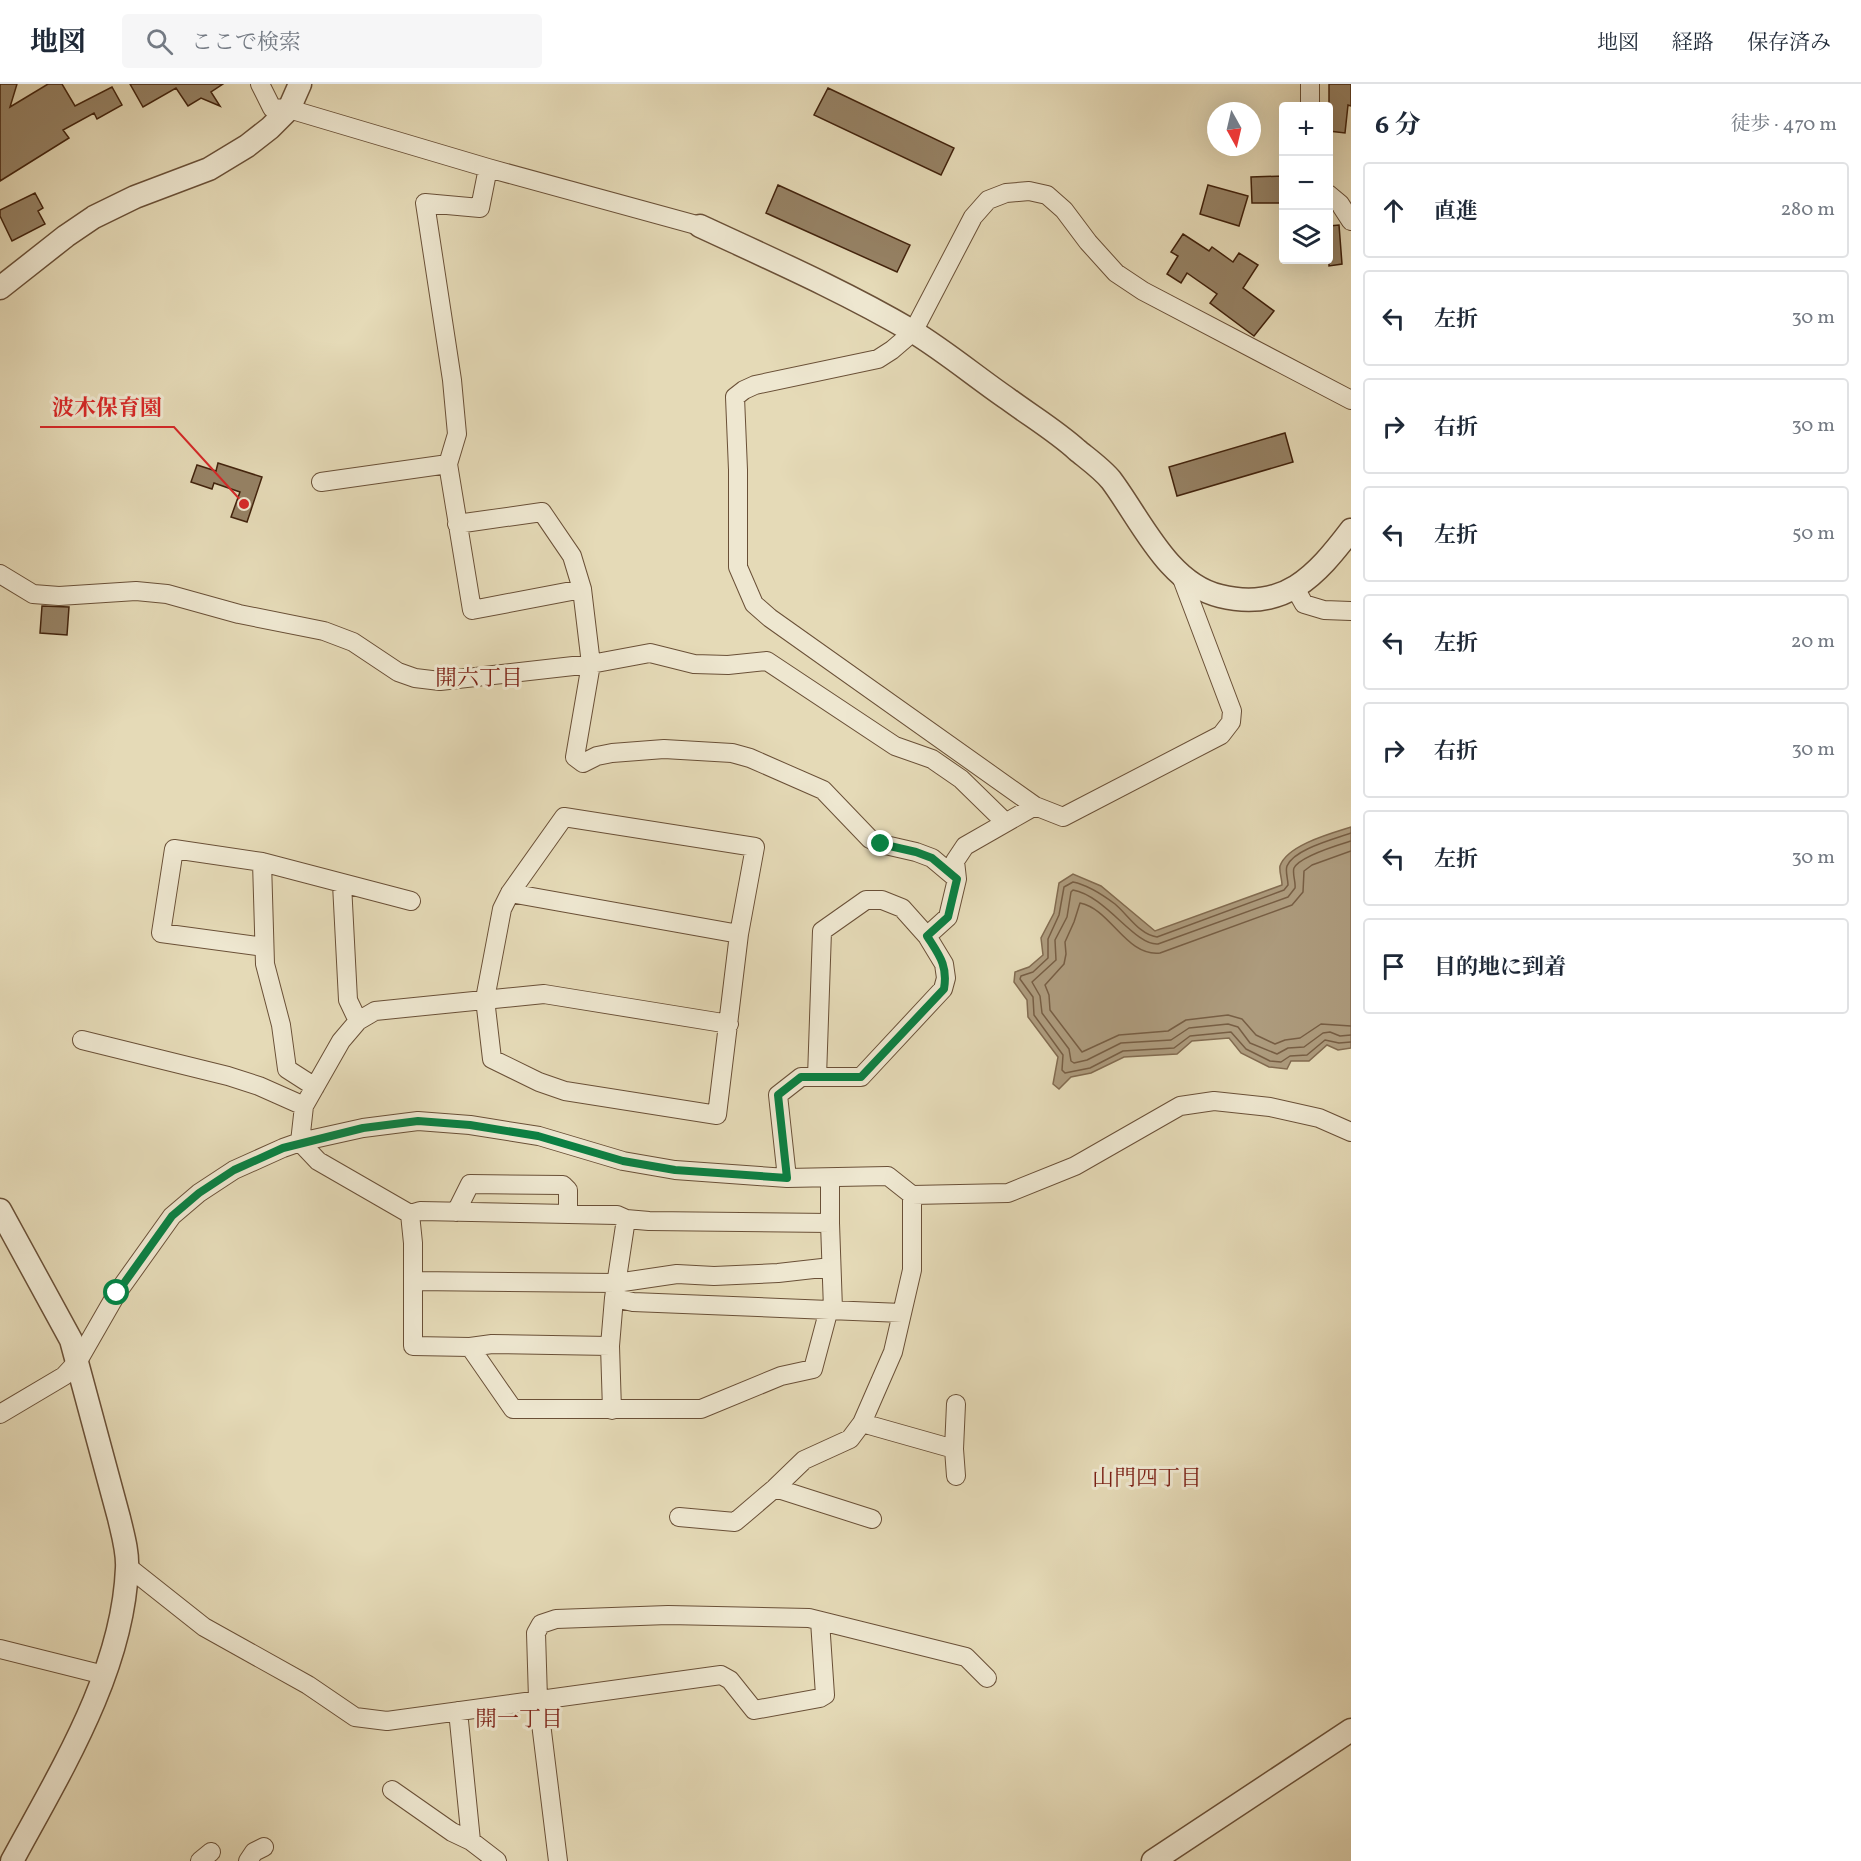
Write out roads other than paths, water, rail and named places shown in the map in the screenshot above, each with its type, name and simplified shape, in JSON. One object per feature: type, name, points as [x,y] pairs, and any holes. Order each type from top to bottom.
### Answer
[{"type":"street","points":[[260,84],[272,108],[289,109],[488,168],[700,226],[815,280],[913,332],[1075,448],[1109,478],[1165,558],[1181,576],[1198,589],[1246,601],[1270,597],[1295,588],[1316,573],[1351,530]]},
{"type":"street","points":[[0,288],[94,217],[135,197],[209,169],[247,146],[289,109],[300,84]]},
{"type":"street","points":[[1310,84],[1310,102]]},
{"type":"street","points":[[488,168],[480,208],[425,203],[452,380],[457,434],[448,464],[472,610],[582,589]]},
{"type":"street","points":[[1181,576],[1232,711],[1230,722],[1221,735],[1064,817],[1035,806],[770,618],[754,604],[738,567],[735,397],[755,385],[878,359],[913,332],[973,217],[988,201],[1006,193],[1029,191],[1047,195],[1064,210],[1088,242],[1116,273],[1143,291],[1351,400]]},
{"type":"street","points":[[1333,197],[1341,204],[1351,221]]},
{"type":"street","points":[[321,482],[448,464]]},
{"type":"street","points":[[457,524],[542,512],[572,555],[582,589],[591,664],[575,757],[582,763],[597,756],[612,753],[664,749],[723,752],[750,758],[823,790],[870,839],[932,858],[957,879]]},
{"type":"street","points":[[0,574],[33,594],[59,596],[136,591],[167,594],[239,614],[324,631],[353,642],[398,672],[415,678],[440,681],[591,664],[650,653],[694,664],[728,665],[767,661],[895,746],[932,759],[961,779],[1005,822]]},
{"type":"street","points":[[1295,588],[1304,604],[1323,610],[1351,611]]},
{"type":"street","points":[[927,936],[948,917],[957,879],[955,861],[965,846],[1035,806]]},
{"type":"street","points":[[564,817],[755,847],[739,934],[717,1115],[565,1091],[539,1082],[492,1059],[485,999],[502,909],[510,893],[564,817]]},
{"type":"street","points":[[264,947],[162,933],[174,849],[262,862],[411,902]]},
{"type":"street","points":[[262,862],[264,947],[269,982],[275,996],[281,1025],[287,1069],[315,1087]]},
{"type":"street","points":[[342,884],[348,1000],[358,1021]]},
{"type":"street","points":[[510,893],[739,934]]},
{"type":"street","points":[[787,1178],[778,1095],[801,1077],[818,1077],[861,1077],[944,989],[946,978],[944,964],[927,936],[902,908],[882,900],[866,900],[822,931],[818,1077]]},
{"type":"street","points":[[729,1024],[544,994],[375,1011],[358,1021],[341,1041],[304,1106],[300,1142],[318,1161],[410,1214],[420,1211],[617,1215],[626,1219],[649,1221],[830,1223]]},
{"type":"street","points":[[82,1040],[228,1076],[259,1086],[304,1106]]},
{"type":"street","points":[[0,1414],[64,1376],[78,1361],[117,1293],[172,1216],[199,1193],[234,1170],[283,1148],[363,1128],[418,1121],[470,1125],[538,1136],[623,1161],[675,1170],[787,1178],[888,1176],[912,1195],[970,1196],[1008,1193],[1075,1166],[1180,1106],[1214,1101],[1270,1107],[1319,1118],[1351,1132]]},
{"type":"street","points":[[470,1347],[513,1409],[700,1410],[781,1376],[813,1369],[831,1309],[830,1178]]},
{"type":"street","points":[[456,1212],[470,1184],[563,1185],[568,1190],[568,1214]]},
{"type":"street","points":[[679,1517],[735,1522],[804,1460],[850,1439],[862,1423],[893,1352],[912,1270],[912,1195]]},
{"type":"street","points":[[0,1210],[71,1340],[121,1526],[127,1566],[125,1594],[117,1633],[104,1675],[76,1739],[12,1861]]},
{"type":"street","points":[[410,1214],[413,1346],[470,1347],[492,1344],[610,1346]]},
{"type":"street","points":[[612,1410],[610,1346],[615,1290],[626,1219]]},
{"type":"street","points":[[413,1281],[615,1290],[677,1274],[714,1276],[778,1273],[831,1267]]},
{"type":"street","points":[[615,1290],[633,1302],[902,1312]]},
{"type":"street","points":[[956,1404],[954,1449],[956,1476]]},
{"type":"street","points":[[862,1423],[954,1449]]},
{"type":"street","points":[[775,1488],[872,1519]]},
{"type":"street","points":[[127,1566],[204,1627],[308,1685],[356,1717],[387,1721],[721,1675],[730,1680],[754,1710],[820,1698],[825,1695],[820,1621]]},
{"type":"street","points":[[558,1861],[538,1699],[536,1633],[541,1624],[556,1619],[668,1615],[809,1618],[966,1657],[987,1678]]},
{"type":"street","points":[[0,1650],[104,1675]]},
{"type":"street","points":[[458,1711],[471,1842]]},
{"type":"street","points":[[1152,1861],[1351,1730]]},
{"type":"street","points":[[392,1790],[497,1861]]},
{"type":"street","points":[[248,1861],[254,1852],[264,1847]]},
{"type":"water","points":[[1351,827],[1351,1048],[1338,1050],[1327,1045],[1309,1061],[1291,1061],[1287,1069],[1269,1067],[1241,1053],[1229,1038],[1192,1041],[1177,1054],[1124,1057],[1091,1073],[1071,1077],[1059,1089],[1053,1084],[1058,1057],[1028,1017],[1027,1000],[1014,982],[1015,972],[1029,967],[1043,955],[1041,938],[1054,913],[1059,883],[1073,874],[1101,886],[1155,931],[1282,885],[1280,866],[1291,852],[1311,841]]},
{"type":"place","name":"波木保育園","points":[[244,504]]},
{"type":"district","name":"開六丁目","points":[[479,677]]},
{"type":"district","name":"山門四丁目","points":[[1147,1477]]},
{"type":"district","name":"開一丁目","points":[[519,1718]]}]
